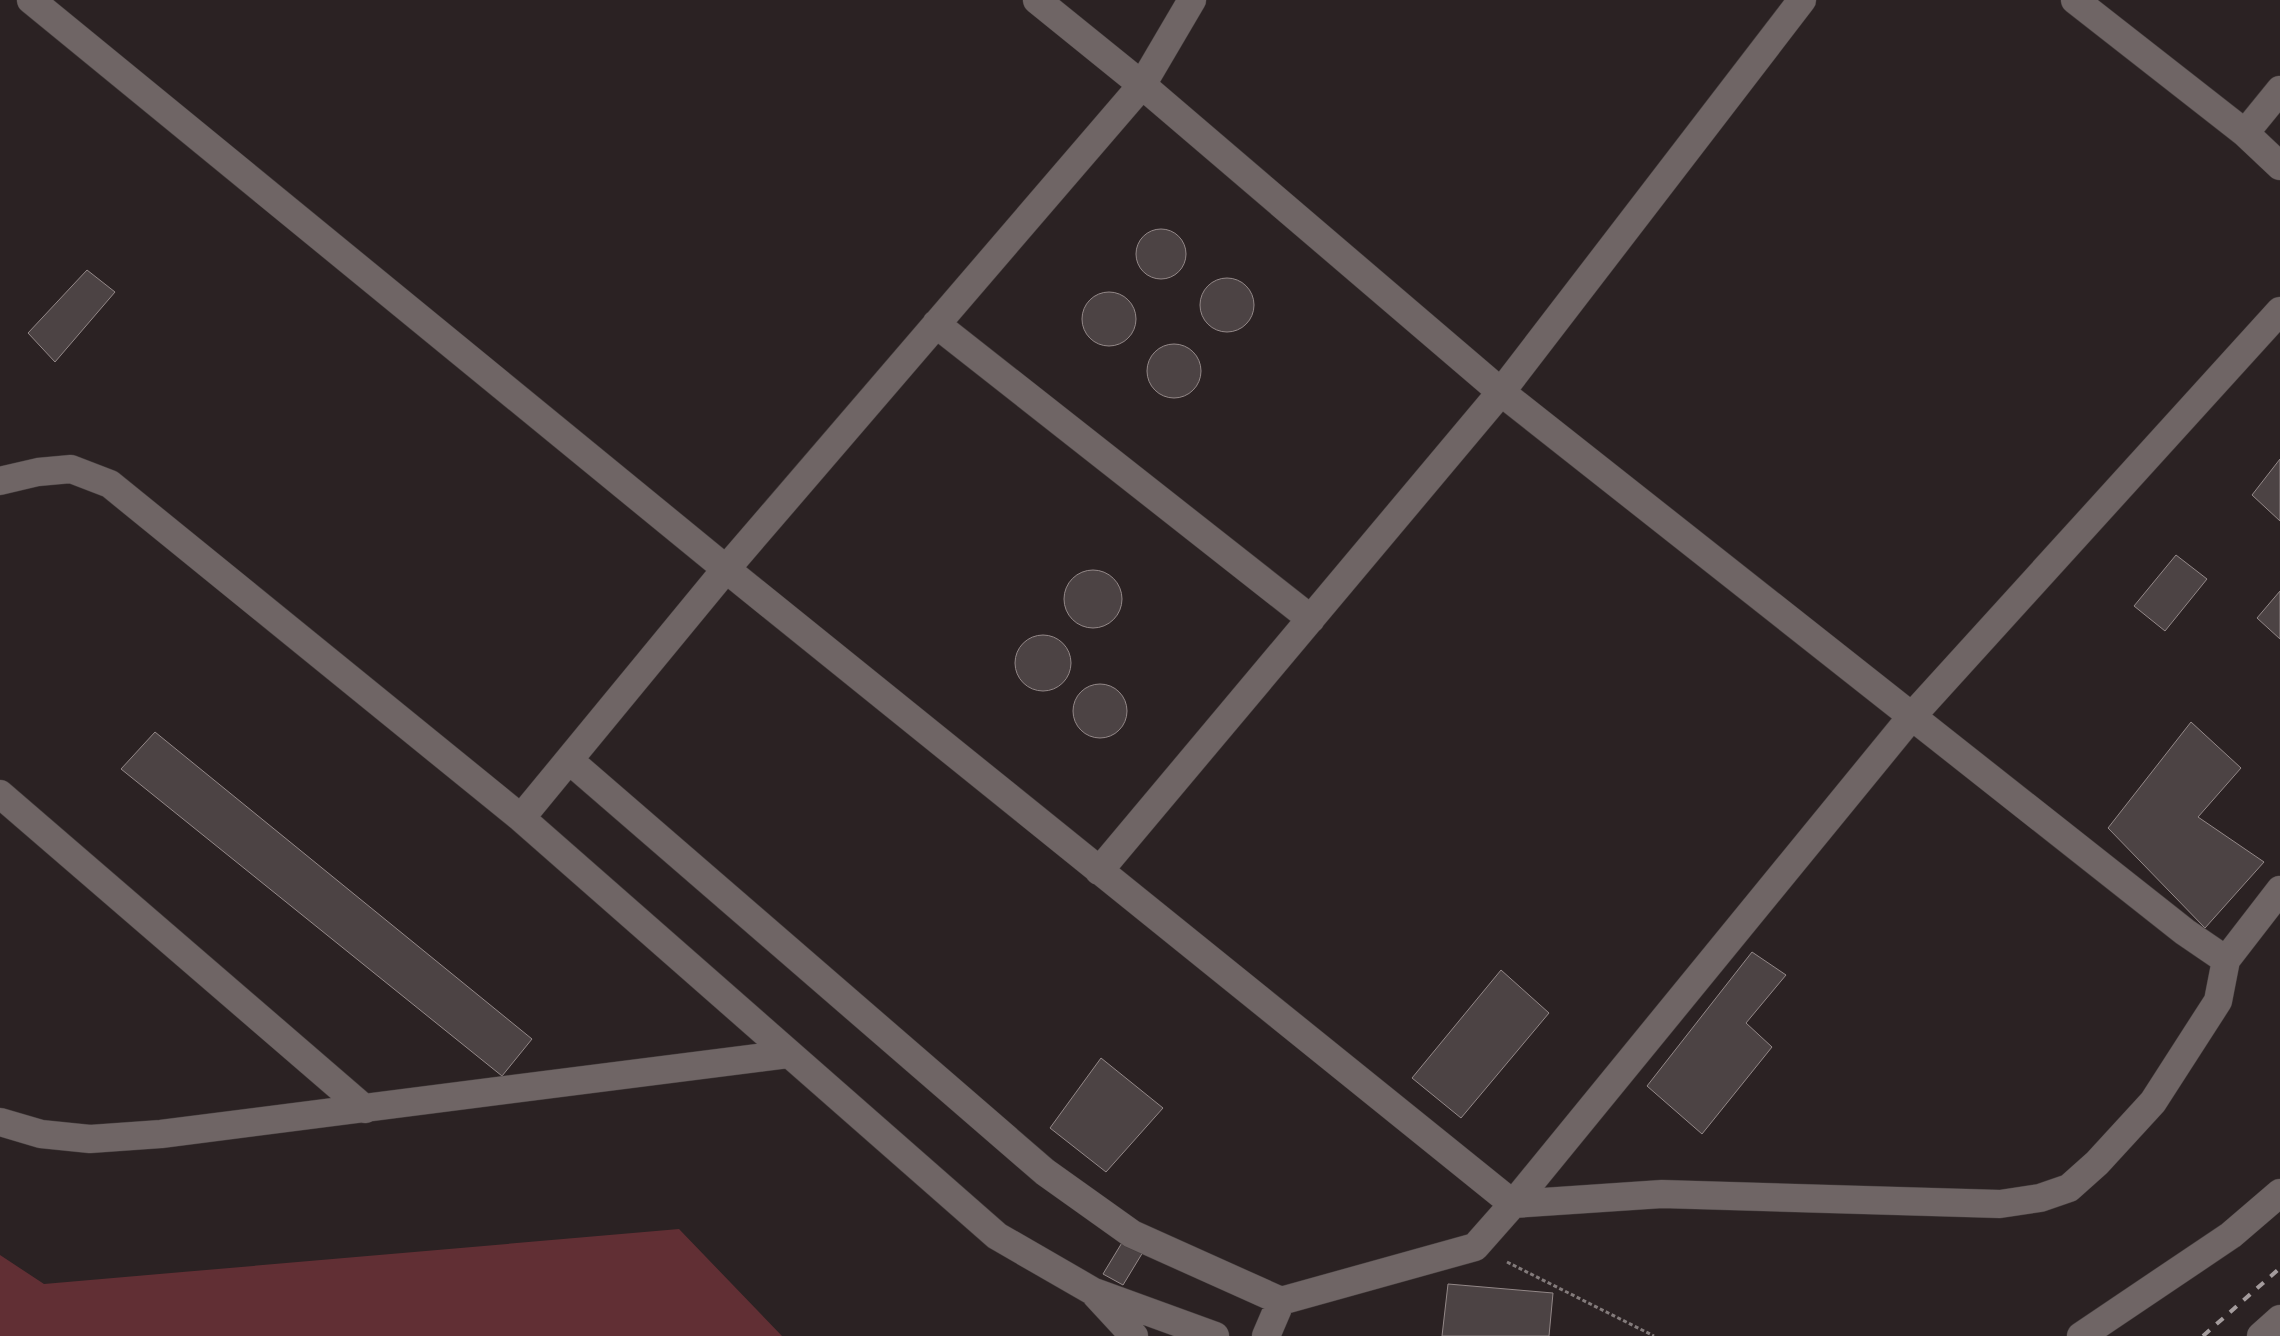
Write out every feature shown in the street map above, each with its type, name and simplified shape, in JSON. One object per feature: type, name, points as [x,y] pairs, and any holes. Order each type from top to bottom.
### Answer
[{"type":"street","points":[[31,0],[726,570],[1513,1204],[1662,1194],[2000,1204],[2040,1198],[2069,1188],[2098,1163],[2154,1102],[2218,1001],[2226,960],[2280,890]]},
{"type":"street","points":[[1038,0],[1142,85],[1501,392],[2177,926],[2226,960]]},
{"type":"street","points":[[521,818],[726,570],[1142,85],[1192,0]]},
{"type":"street","points":[[1099,871],[1501,392],[1802,0]]},
{"type":"street","points":[[2075,0],[2245,133],[2280,166]]},
{"type":"street","points":[[2245,133],[2280,90]]},
{"type":"street","points":[[569,760],[1045,1172],[1132,1234],[1281,1301],[1475,1247],[1513,1204],[1912,716],[2280,311]]},
{"type":"street","points":[[936,324],[1310,619]]},
{"type":"street","points":[[0,481],[38,472],[70,469],[110,484],[521,818],[997,1236],[1094,1292],[1215,1336]]},
{"type":"street","points":[[0,794],[365,1109]]},
{"type":"street","points":[[0,1122],[41,1134],[90,1139],[161,1134],[788,1054]]},
{"type":"street","points":[[2081,1336],[2231,1235],[2280,1193]]},
{"type":"street","points":[[1094,1292],[1134,1336]]},
{"type":"street","points":[[1266,1336],[1281,1301]]},
{"type":"street","points":[[2261,1336],[2280,1320]]},
{"type":"path","points":[[1475,1247],[1654,1336]]},
{"type":"shaded area","points":[[679,1229],[782,1336],[0,1336],[0,1255],[44,1284]]},
{"type":"building","points":[[1156,229],[1166,229],[1179,236],[1186,249],[1186,259],[1179,272],[1166,279],[1156,279],[1147,275],[1140,268],[1136,259],[1136,249],[1140,240],[1147,233]]},
{"type":"building","points":[[87,270],[115,292],[55,362],[28,333]]},
{"type":"building","points":[[1222,278],[1232,278],[1242,282],[1250,290],[1254,305],[1250,320],[1242,328],[1232,332],[1222,332],[1212,328],[1204,320],[1200,310],[1200,300],[1204,290],[1212,282]]},
{"type":"building","points":[[1104,292],[1114,292],[1124,296],[1132,304],[1136,319],[1132,334],[1124,342],[1114,346],[1104,346],[1094,342],[1086,334],[1082,324],[1082,314],[1086,304],[1094,296]]},
{"type":"building","points":[[1174,344],[1184,346],[1193,352],[1199,361],[1201,371],[1199,381],[1193,390],[1184,396],[1174,398],[1164,396],[1155,390],[1149,381],[1147,371],[1149,361],[1155,352],[1164,346]]},
{"type":"building","points":[[2280,459],[2280,521],[2252,495]]},
{"type":"building","points":[[2176,555],[2207,579],[2165,631],[2134,606]]},
{"type":"building","points":[[1093,570],[1104,572],[1117,583],[1122,599],[1120,610],[1109,623],[1093,628],[1082,626],[1069,615],[1064,599],[1066,588],[1077,575]]},
{"type":"building","points":[[2280,591],[2280,639],[2257,618]]},
{"type":"building","points":[[1043,635],[1054,637],[1063,643],[1069,652],[1071,663],[1069,674],[1063,683],[1054,689],[1043,691],[1032,689],[1023,683],[1017,674],[1015,663],[1017,652],[1023,643],[1032,637]]},
{"type":"building","points":[[1100,684],[1110,686],[1119,692],[1125,701],[1127,711],[1125,721],[1119,730],[1110,736],[1100,738],[1090,736],[1081,730],[1075,721],[1073,711],[1075,701],[1081,692],[1090,686]]},
{"type":"building","points":[[2191,722],[2241,768],[2198,817],[2264,862],[2205,928],[2108,828]]},
{"type":"building","points":[[155,732],[532,1039],[502,1076],[121,769]]},
{"type":"building","points":[[1752,952],[1786,975],[1746,1023],[1772,1047],[1702,1134],[1647,1086]]},
{"type":"building","points":[[1501,970],[1549,1013],[1461,1118],[1412,1078]]},
{"type":"building","points":[[1101,1058],[1163,1108],[1106,1172],[1050,1128]]},
{"type":"building","points":[[1123,1241],[1143,1252],[1123,1285],[1103,1274]]},
{"type":"building","points":[[1448,1284],[1553,1293],[1549,1336],[1442,1336]]},
{"type":"railway","points":[[2203,1336],[2280,1268]]}]
